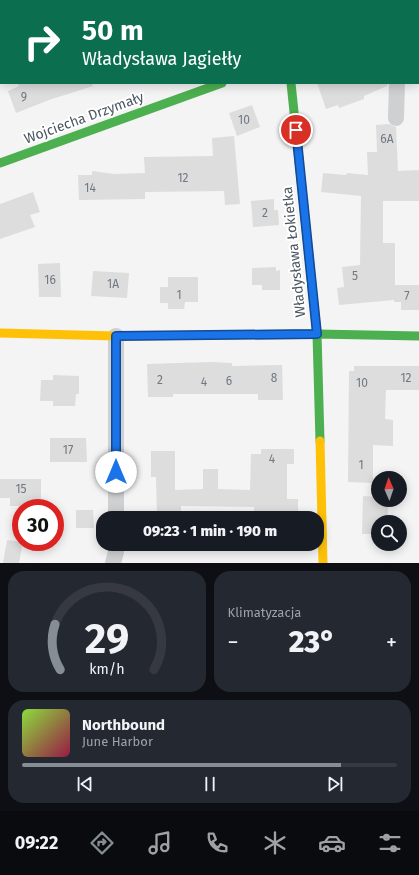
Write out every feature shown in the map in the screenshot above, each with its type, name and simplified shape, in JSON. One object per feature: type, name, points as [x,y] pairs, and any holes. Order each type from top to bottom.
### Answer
[{"type":"street","name":"Wojciecha Drzymały","points":[[0,163],[219,84]]},
{"type":"street","name":"Władysława Łokietka","points":[[290,84],[317,334],[323,563]]},
{"type":"street","points":[[396,118],[397,84]]},
{"type":"street","points":[[0,333],[116,336],[317,334],[419,336]]},
{"type":"street","points":[[116,336],[116,511]]},
{"type":"street","points":[[113,563],[116,551]]},
{"type":"building","points":[[18,84],[92,84],[93,86],[49,100],[16,113],[8,91],[19,86]]},
{"type":"building","points":[[317,84],[388,84],[387,86],[364,96],[364,99],[339,108],[338,105],[326,109]]},
{"type":"building","points":[[252,105],[260,127],[237,136],[229,113]]},
{"type":"building","points":[[389,124],[396,127],[398,171],[419,170],[419,201],[383,201],[383,243],[395,243],[395,285],[419,285],[419,310],[401,310],[401,302],[394,302],[394,300],[339,305],[337,288],[344,287],[342,267],[360,265],[361,196],[321,192],[323,173],[368,175],[367,152],[377,152],[376,125]]},
{"type":"building","points":[[234,136],[240,204],[225,205],[224,191],[145,192],[145,199],[79,200],[78,175],[92,175],[92,171],[114,174],[145,173],[144,157],[213,156],[212,138]]},
{"type":"building","points":[[33,192],[40,212],[30,215],[35,227],[0,239],[0,204]]},
{"type":"building","points":[[274,199],[274,210],[278,210],[279,225],[253,227],[251,201]]},
{"type":"building","points":[[60,263],[61,297],[39,297],[38,264]]},
{"type":"building","points":[[276,267],[276,271],[280,270],[280,290],[262,290],[262,285],[252,285],[252,268]]},
{"type":"building","points":[[93,271],[129,273],[127,298],[91,296]]},
{"type":"building","points":[[168,277],[198,277],[198,302],[185,302],[184,309],[168,309],[168,303],[160,303],[160,287],[168,287]]},
{"type":"building","points":[[211,362],[232,363],[232,366],[282,365],[283,400],[258,400],[258,394],[173,394],[173,397],[148,397],[147,364]]},
{"type":"building","points":[[354,366],[419,366],[419,390],[386,390],[385,419],[393,420],[393,446],[373,445],[373,471],[371,471],[371,483],[348,482],[349,371],[354,371]]},
{"type":"building","points":[[53,375],[79,376],[79,394],[76,394],[75,406],[53,406],[53,401],[40,401],[41,380],[53,380]]},
{"type":"building","points":[[50,438],[86,438],[87,462],[50,462]]},
{"type":"building","points":[[261,449],[294,449],[294,464],[287,464],[287,499],[298,499],[298,511],[254,511],[254,507],[181,506],[181,511],[157,511],[156,477],[151,477],[151,451],[175,451],[175,490],[203,489],[203,469],[218,469],[218,489],[250,490],[251,454],[261,454]]},
{"type":"building","points":[[0,479],[41,479],[41,499],[12,499],[12,506],[10,506],[10,498],[0,498]]},
{"type":"building","points":[[363,496],[371,497],[371,507],[388,507],[388,515],[371,515],[371,534],[362,534]]},
{"type":"building","points":[[76,510],[93,510],[94,528],[76,528]]},
{"type":"building","points":[[7,540],[12,541],[12,551],[21,551],[19,563],[3,563]]},
{"type":"traffic: fast","points":[[0,163],[219,84]]},
{"type":"traffic: fast","points":[[291,84],[317,334],[320,441]]},
{"type":"traffic: fast","points":[[216,335],[317,334],[419,336]]},
{"type":"traffic: slow","points":[[0,333],[116,336],[216,335]]},
{"type":"traffic: slow","points":[[320,441],[323,563]]},
{"type":"route","points":[[116,472],[116,336],[317,334],[296,130]]}]
